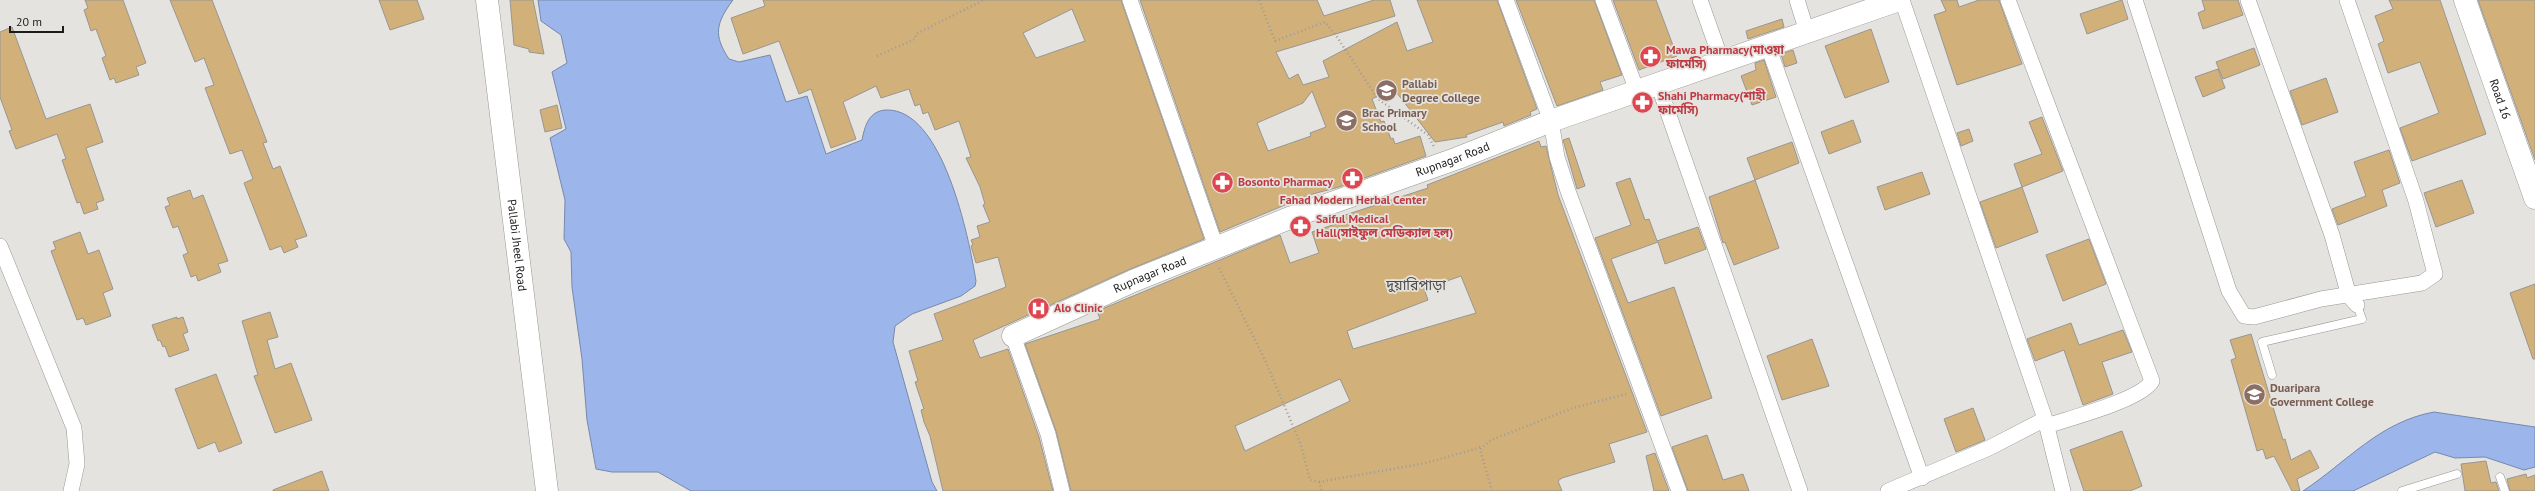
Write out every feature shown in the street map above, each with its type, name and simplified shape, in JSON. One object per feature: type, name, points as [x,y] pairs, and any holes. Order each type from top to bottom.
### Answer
[{"type":"street","name":"Pallabi Jheel Road","points":[[487,0],[547,491]]},
{"type":"street","points":[[1130,0],[1213,248]]},
{"type":"street","points":[[1506,0],[1551,121],[1561,171],[1642,389],[1678,491]]},
{"type":"street","points":[[1603,0],[1637,91]]},
{"type":"street","points":[[1700,0],[1722,62]]},
{"type":"street","points":[[1797,0],[1808,32]]},
{"type":"street","name":"Rupnagar Road","points":[[1012,336],[1133,281],[1292,217],[1443,163],[1551,121],[1899,0]]},
{"type":"street","points":[[1902,0],[2046,422],[2063,491]]},
{"type":"street","points":[[1888,491],[1922,478],[2046,422],[2128,398],[2148,388],[2152,381],[2008,0]]},
{"type":"street","points":[[2135,0],[2229,292],[2244,316],[2254,317],[2321,299],[2353,300],[2422,283],[2434,274],[2416,201],[2347,0]]},
{"type":"street","points":[[2248,0],[2332,235],[2353,300]]},
{"type":"street","name":"Road 16","points":[[2465,0],[2535,198]]},
{"type":"street","points":[[1768,46],[1922,478]]},
{"type":"street","points":[[1658,84],[1800,491]]},
{"type":"street","points":[[0,246],[74,428],[77,464],[71,491]]},
{"type":"street","points":[[1012,336],[1048,434],[1062,491]]},
{"type":"lane","points":[[2272,375],[2262,342],[2362,319],[2353,300]]},
{"type":"lane","points":[[2402,491],[2457,474]]},
{"type":"lane","points":[[2500,477],[2505,491]]},
{"type":"path","points":[[877,56],[915,40],[916,34],[984,0]]},
{"type":"path","points":[[1259,0],[1275,41],[1325,22],[1378,99],[1428,135],[1443,163]]},
{"type":"path","points":[[1213,248],[1265,360],[1301,445],[1310,480],[1319,482],[1426,463],[1484,446]]},
{"type":"path","points":[[1492,491],[1480,453],[1480,449],[1491,440],[1573,408],[1642,389]]},
{"type":"path","points":[[1319,482],[1322,491]]},
{"type":"water","points":[[538,0],[733,0],[720,22],[719,36],[720,43],[724,51],[729,59],[739,62],[770,55],[786,102],[807,96],[826,154],[862,140],[866,124],[872,116],[880,111],[886,110],[906,115],[923,130],[938,152],[950,179],[967,236],[976,281],[975,286],[961,296],[912,314],[895,326],[893,342],[932,482],[937,491],[691,491],[658,472],[612,472],[596,469],[587,420],[582,359],[572,287],[571,252],[564,239],[565,200],[550,138],[566,129],[552,72],[567,63],[561,35],[541,21]]},
{"type":"water","points":[[2434,412],[2535,427],[2535,467],[2524,470],[2485,457],[2455,458],[2435,452],[2353,491],[2303,491],[2364,444],[2380,434],[2397,424],[2414,417]]},
{"type":"building","points":[[85,0],[123,0],[146,63],[136,67],[139,75],[116,83],[114,78],[110,80],[102,58],[106,56],[96,29],[91,31],[84,10],[88,8]]},
{"type":"building","points":[[170,0],[212,0],[267,142],[263,143],[273,169],[280,166],[307,236],[295,240],[298,247],[284,253],[281,246],[270,250],[244,183],[253,179],[242,150],[230,154],[205,88],[214,85],[204,58],[195,62]]},
{"type":"building","points":[[379,0],[417,0],[424,19],[390,30]]},
{"type":"building","points":[[510,0],[533,0],[544,54],[529,52],[529,49],[514,45]]},
{"type":"building","points":[[763,0],[1121,0],[1204,239],[1128,270],[973,340],[980,358],[1008,349],[1039,437],[1053,491],[943,491],[930,436],[924,422],[921,410],[924,409],[915,382],[918,381],[909,351],[943,340],[934,314],[1006,287],[998,257],[976,263],[971,246],[973,245],[971,240],[980,237],[977,226],[990,222],[983,205],[985,204],[980,187],[966,158],[971,157],[959,121],[935,130],[928,112],[923,114],[920,104],[915,106],[909,89],[881,98],[876,86],[843,102],[856,139],[831,148],[811,89],[799,94],[779,41],[743,54],[731,18],[765,6]],"holes":[[[1072,9],[1085,41],[1036,58],[1023,33]]]},
{"type":"building","points":[[1140,0],[1317,0],[1324,16],[1374,0],[1390,0],[1395,16],[1276,52],[1289,79],[1298,74],[1303,85],[1329,77],[1323,61],[1397,22],[1407,51],[1433,42],[1417,0],[1497,0],[1537,109],[1530,112],[1531,115],[1504,126],[1503,122],[1466,135],[1467,137],[1435,142],[1393,88],[1372,99],[1381,122],[1384,121],[1391,139],[1393,138],[1395,144],[1420,136],[1426,156],[1339,187],[1309,195],[1220,232]],"holes":[[[1312,91],[1326,127],[1310,133],[1311,136],[1268,151],[1257,123],[1303,103]]]},
{"type":"building","points":[[1516,0],[1594,0],[1622,75],[1600,82],[1603,90],[1557,106]]},
{"type":"building","points":[[1613,0],[1656,0],[1677,56],[1639,70]]},
{"type":"building","points":[[1941,0],[1957,0],[1959,7],[1979,0],[1999,0],[2022,64],[1957,85],[1934,15],[1946,11]]},
{"type":"building","points":[[2122,0],[2128,19],[2087,34],[2080,14]]},
{"type":"building","points":[[2202,0],[2238,0],[2243,15],[2203,29],[2198,13],[2205,10]]},
{"type":"building","points":[[2389,0],[2440,0],[2486,134],[2412,161],[2400,128],[2439,113],[2420,62],[2388,73],[2378,44],[2384,41],[2375,16],[2393,9]]},
{"type":"building","points":[[2478,0],[2535,0],[2535,160]]},
{"type":"building","points":[[1782,19],[1784,27],[1748,39],[1746,31]]},
{"type":"building","points":[[12,27],[46,119],[90,104],[103,142],[86,148],[104,200],[96,203],[98,209],[84,214],[80,202],[77,203],[62,160],[66,159],[57,134],[16,149],[9,131],[12,130],[0,97],[0,32]]},
{"type":"building","points":[[1871,29],[1889,82],[1845,98],[1825,46]]},
{"type":"building","points":[[2254,48],[2260,65],[2223,79],[2216,62]]},
{"type":"building","points":[[1793,50],[1797,63],[1785,67],[1781,54]]},
{"type":"building","points":[[1764,60],[1776,97],[1752,105],[1741,76],[1756,70],[1755,63]]},
{"type":"building","points":[[2218,69],[2225,88],[2203,97],[2195,77]]},
{"type":"building","points":[[2326,78],[2338,112],[2302,125],[2290,91]]},
{"type":"building","points":[[557,105],[562,128],[545,132],[540,110]]},
{"type":"building","points":[[2042,117],[2063,171],[2022,187],[2014,164],[2042,154],[2029,122]]},
{"type":"building","points":[[1853,120],[1861,142],[1829,154],[1821,132]]},
{"type":"building","points":[[1969,129],[1973,141],[1961,146],[1957,133]]},
{"type":"building","points":[[1569,138],[1585,186],[1577,189],[1563,140]]},
{"type":"building","points":[[1539,141],[1541,147],[1546,146],[1558,195],[1647,432],[1609,444],[1615,462],[1562,478],[1558,481],[1562,491],[1071,491],[1056,431],[1025,344],[1100,319],[1097,311],[1280,235],[1290,263],[1319,253],[1312,232],[1341,222],[1339,217],[1428,188],[1427,185]],"holes":[[[1461,276],[1476,313],[1353,349],[1347,331],[1428,300],[1424,289]],[[1340,379],[1350,401],[1245,451],[1235,426]]]},
{"type":"building","points":[[1792,142],[1799,163],[1755,180],[1747,158]]},
{"type":"building","points":[[2389,150],[2400,183],[2382,190],[2387,206],[2338,225],[2332,209],[2366,196],[2354,162]]},
{"type":"building","points":[[1922,172],[1930,194],[1885,210],[1877,187]]},
{"type":"building","points":[[1630,178],[1645,220],[1649,219],[1657,241],[1698,227],[1706,249],[1665,264],[1658,242],[1611,259],[1628,303],[1674,287],[1712,398],[1661,416],[1595,238],[1631,225],[1616,183]]},
{"type":"building","points":[[1755,180],[1779,248],[1734,265],[1725,242],[1723,243],[1709,197]]},
{"type":"building","points":[[2462,180],[2474,213],[2436,227],[2424,193]]},
{"type":"building","points":[[2022,187],[2038,232],[1996,248],[1980,202]]},
{"type":"building","points":[[190,190],[193,199],[203,195],[228,261],[218,264],[221,272],[198,281],[196,275],[191,277],[183,255],[188,253],[178,226],[173,228],[165,207],[170,205],[167,198]]},
{"type":"building","points":[[80,232],[88,254],[99,250],[113,289],[103,293],[111,316],[86,325],[83,318],[77,320],[51,251],[56,249],[53,242]]},
{"type":"building","points":[[2089,239],[2106,284],[2063,301],[2046,255]]},
{"type":"building","points":[[2535,284],[2535,359],[2533,359],[2510,293]]},
{"type":"building","points":[[270,312],[278,337],[267,340],[275,369],[291,363],[312,420],[275,433],[254,376],[258,375],[242,321]]},
{"type":"building","points":[[177,317],[177,319],[183,317],[188,332],[183,334],[189,350],[169,357],[165,346],[163,347],[160,340],[158,341],[152,325]]},
{"type":"building","points":[[2071,323],[2079,345],[2123,330],[2132,352],[2102,362],[2113,394],[2083,405],[2064,350],[2035,361],[2027,339]]},
{"type":"building","points":[[2251,334],[2283,440],[2285,439],[2291,460],[2310,450],[2319,468],[2297,479],[2300,491],[2292,491],[2274,456],[2266,459],[2263,449],[2257,451],[2231,360],[2236,358],[2230,340]]},
{"type":"building","points":[[1812,339],[1829,386],[1782,400],[1767,356]]},
{"type":"building","points":[[216,374],[242,443],[219,452],[215,442],[198,449],[175,389]]},
{"type":"building","points":[[1973,408],[1985,440],[1956,452],[1944,419]]},
{"type":"building","points":[[2122,431],[2142,486],[2130,491],[2084,491],[2070,450]]},
{"type":"building","points":[[1707,435],[1723,480],[1743,474],[1749,491],[1688,491],[1672,447]]},
{"type":"building","points":[[1655,453],[1669,491],[1654,491],[1646,456]]},
{"type":"building","points":[[2486,461],[2491,483],[2496,482],[2499,491],[2465,491],[2461,464]]},
{"type":"building","points":[[322,471],[329,491],[273,491],[273,490]]},
{"type":"building","points":[[2526,474],[2527,478],[2535,475],[2535,491],[2510,491],[2507,479]]},
{"type":"place","name":"Mawa Pharmacy(মাওয়া ফার্মেসি)","points":[[1650,57]]},
{"type":"place","name":"Pallabi Degree College","points":[[1386,91]]},
{"type":"place","name":"Shahi Pharmacy(শাহী ফার্মেসি)","points":[[1643,103]]},
{"type":"place","name":"Brac Primary School","points":[[1347,120]]},
{"type":"place","name":"Fahad Modern Herbal Center","points":[[1353,179]]},
{"type":"place","name":"Bosonto Pharmacy","points":[[1223,182]]},
{"type":"place","name":"Saiful Medical Hall(সাইফুল মেডিক্যাল হল)","points":[[1301,226]]},
{"type":"place","name":"Alo Clinic","points":[[1039,308]]},
{"type":"place","name":"Duaripara Government College","points":[[2254,395]]},
{"type":"district","name":"দুয়ারিপাড়া","points":[[1416,285]]}]
